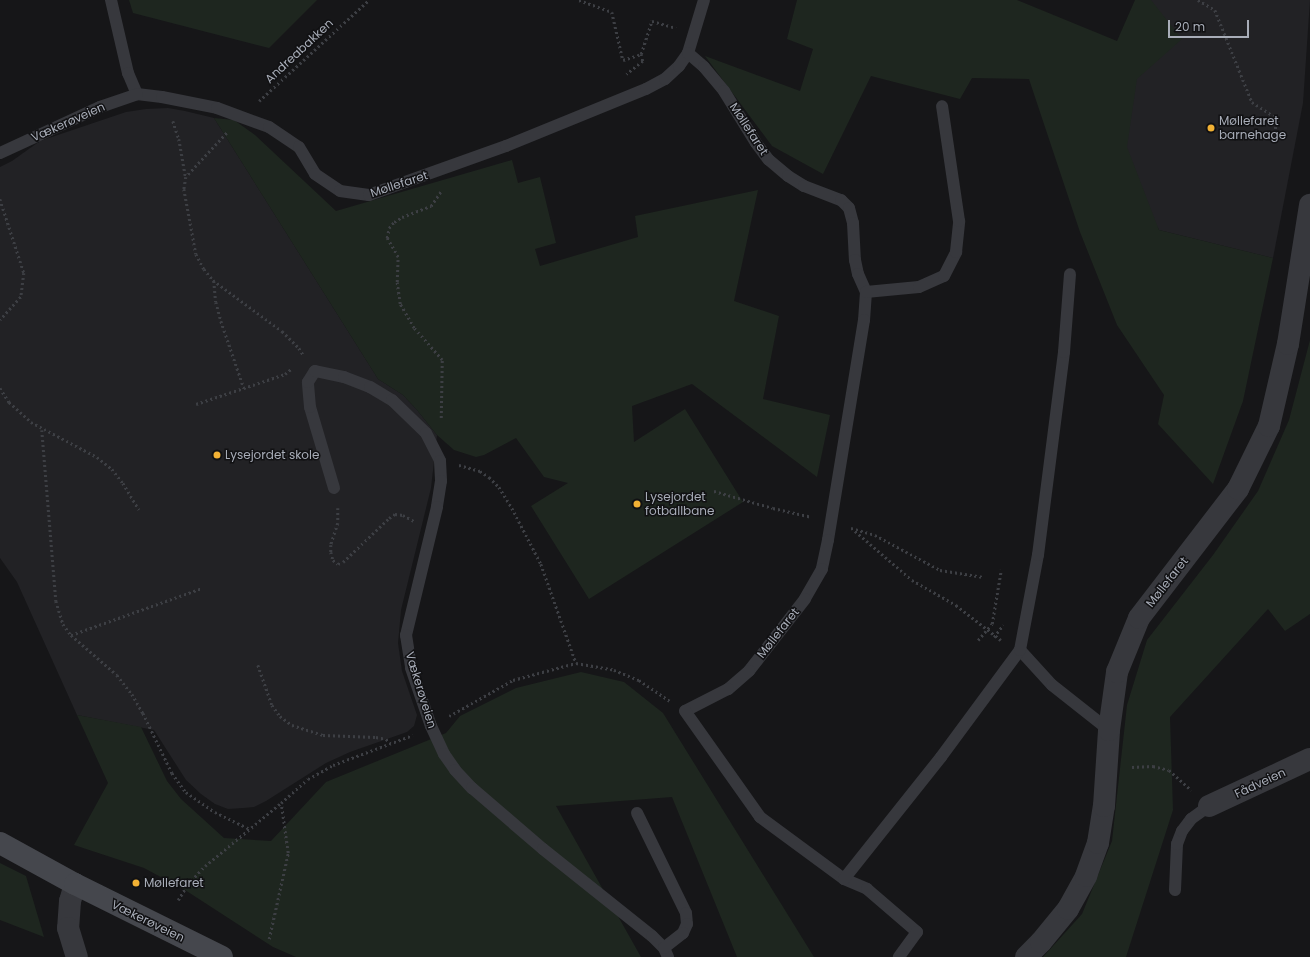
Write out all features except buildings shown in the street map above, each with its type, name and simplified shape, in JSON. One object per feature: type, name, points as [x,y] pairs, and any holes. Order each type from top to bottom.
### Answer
[{"type":"main road","name":"Vækerøveien","points":[[0,843],[75,884],[222,957]]},
{"type":"street","name":"Møllefaret","points":[[1026,957],[1041,942],[1068,909],[1086,876],[1098,843],[1104,806],[1109,730],[1117,672],[1139,618],[1238,489],[1268,426],[1288,344],[1310,205]]},
{"type":"street","name":"Fådveien","points":[[1209,806],[1310,759]]},
{"type":"street","points":[[75,884],[70,901],[68,928],[77,957]]},
{"type":"lane","points":[[111,0],[128,73],[137,94]]},
{"type":"lane","name":"Møllefaret","points":[[137,94],[162,97],[217,108],[270,127],[299,147],[315,174],[340,191],[369,195],[506,146],[646,89],[665,78],[679,66],[688,52],[704,0]]},
{"type":"lane","name":"Møllefaret","points":[[685,711],[728,689],[749,671],[805,599],[822,569],[862,328],[866,292],[855,260],[853,223],[849,208],[841,200],[804,186],[788,176],[769,160],[756,143],[724,91],[704,67],[688,52]]},
{"type":"lane","name":"Vækerøveien","points":[[0,153],[100,107],[137,94]]},
{"type":"lane","points":[[866,292],[919,287],[944,276],[956,252],[960,221],[942,106]]},
{"type":"lane","points":[[844,879],[941,757],[1020,650],[1038,555],[1064,352],[1070,274]]},
{"type":"lane","points":[[315,371],[308,382],[310,401],[334,488]]},
{"type":"lane","name":"Vækerøveien","points":[[315,371],[344,377],[370,387],[392,400],[426,433],[440,461],[441,481],[406,634],[411,668],[431,726],[444,754],[455,770],[472,788],[543,849],[652,936],[666,953]]},
{"type":"lane","points":[[1020,650],[1052,685],[1109,730]]},
{"type":"lane","points":[[685,711],[760,817],[844,879],[867,890],[917,932],[899,957]]},
{"type":"lane","points":[[1175,890],[1177,844],[1182,831],[1191,819],[1209,806]]},
{"type":"lane","points":[[637,813],[686,913],[687,924],[683,933],[666,953]]},
{"type":"path","name":"Andreabakken","points":[[186,177],[242,116],[369,0]]},
{"type":"path","points":[[579,0],[612,12],[623,60],[641,54]]},
{"type":"path","points":[[1198,0],[1215,10],[1252,102],[1275,117],[1276,134]]},
{"type":"path","points":[[625,75],[643,61],[641,54],[652,21]]},
{"type":"path","points":[[162,97],[176,128],[186,177],[184,189],[196,254],[204,270],[214,280],[282,332],[300,348],[315,371]]},
{"type":"path","points":[[440,420],[442,360],[414,328],[400,304],[398,288],[398,256],[387,238],[389,228],[394,222],[402,217],[431,206],[435,202],[448,179],[445,168]]},
{"type":"path","points":[[0,199],[24,273],[21,297],[0,320]]},
{"type":"path","points":[[214,280],[216,302],[221,321],[244,388]]},
{"type":"path","points":[[300,361],[305,357]]},
{"type":"path","points":[[196,404],[285,374],[295,366]]},
{"type":"path","points":[[0,388],[9,402],[20,413],[42,430],[97,457],[112,469],[123,483],[139,510]]},
{"type":"path","points":[[42,430],[56,601],[64,624],[71,635],[117,675],[132,694],[172,773],[186,792],[215,812],[250,829]]},
{"type":"path","points":[[440,461],[480,471],[499,487],[541,564],[576,663]]},
{"type":"path","points":[[334,488],[339,512],[338,523],[331,545],[331,552],[333,560],[338,564],[343,562],[374,530],[395,514],[411,519],[430,533]]},
{"type":"path","points":[[853,529],[912,580],[956,605],[994,637]]},
{"type":"path","points":[[978,640],[992,624],[1001,570]]},
{"type":"path","points":[[71,635],[202,588]]},
{"type":"path","points":[[178,900],[188,884],[205,866],[308,779],[333,765],[431,726],[513,680],[576,663],[614,670],[639,680],[685,711]]},
{"type":"path","points":[[258,665],[272,705],[280,716],[292,725],[323,735],[376,737],[386,739],[391,743]]},
{"type":"path","points":[[1106,769],[1153,766],[1169,770],[1209,806]]},
{"type":"path","points":[[269,939],[288,853],[281,803]]},
{"type":"shaded area","points":[[129,0],[317,0],[269,48],[133,13]]},
{"type":"shaded area","points":[[797,0],[1017,0],[1117,41],[1135,0],[1151,0],[1182,39],[1137,79],[1127,147],[1159,230],[1273,258],[1243,401],[1213,484],[1158,424],[1164,395],[1117,325],[1080,232],[1029,79],[972,78],[960,99],[871,76],[823,174],[772,146],[705,56],[800,91],[813,49],[787,39]]},
{"type":"shaded area","name":"Møllefaret barnehage","points":[[1150,0],[1310,0],[1303,103],[1273,258],[1159,230],[1119,153]]},
{"type":"shaded area","name":"Lysejordet skole","points":[[168,108],[214,118],[378,379],[403,395],[437,435],[431,488],[401,610],[398,643],[402,671],[417,715],[414,726],[407,732],[350,752],[326,763],[254,807],[228,809],[215,804],[201,794],[186,780],[154,730],[77,715],[17,582],[0,558],[0,167],[12,161],[40,141],[126,112]]},
{"type":"shaded area","points":[[214,118],[234,120],[255,135],[336,211],[512,160],[518,183],[540,177],[556,243],[535,249],[540,266],[638,237],[635,216],[758,190],[734,301],[779,316],[763,399],[830,415],[817,477],[692,384],[632,406],[634,442],[685,409],[743,502],[589,599],[531,506],[568,483],[544,477],[516,438],[484,455],[476,457],[454,450],[437,435],[403,395],[378,379]]},
{"type":"shaded area","points":[[1310,340],[1310,614],[1285,631],[1268,609],[1170,717],[1173,810],[1126,957],[1043,957],[1082,914],[1112,841],[1127,705],[1147,640],[1213,555],[1258,491],[1289,420]]},
{"type":"shaded area","points":[[581,672],[624,682],[663,713],[814,957],[737,957],[672,797],[556,806],[641,957],[296,957],[273,947],[185,890],[144,868],[74,845],[108,783],[77,715],[141,727],[167,781],[181,799],[224,838],[271,841],[326,782],[446,733],[460,716],[516,688]]},
{"type":"shaded area","points":[[0,863],[26,876],[44,937],[0,920]]},
{"type":"place","name":"Møllefaret barnehage","points":[[1211,128]]},
{"type":"place","name":"Lysejordet skole","points":[[217,455]]},
{"type":"place","name":"Lysejordet fotballbane","points":[[637,504]]},
{"type":"place","name":"Møllefaret","points":[[136,883]]}]
